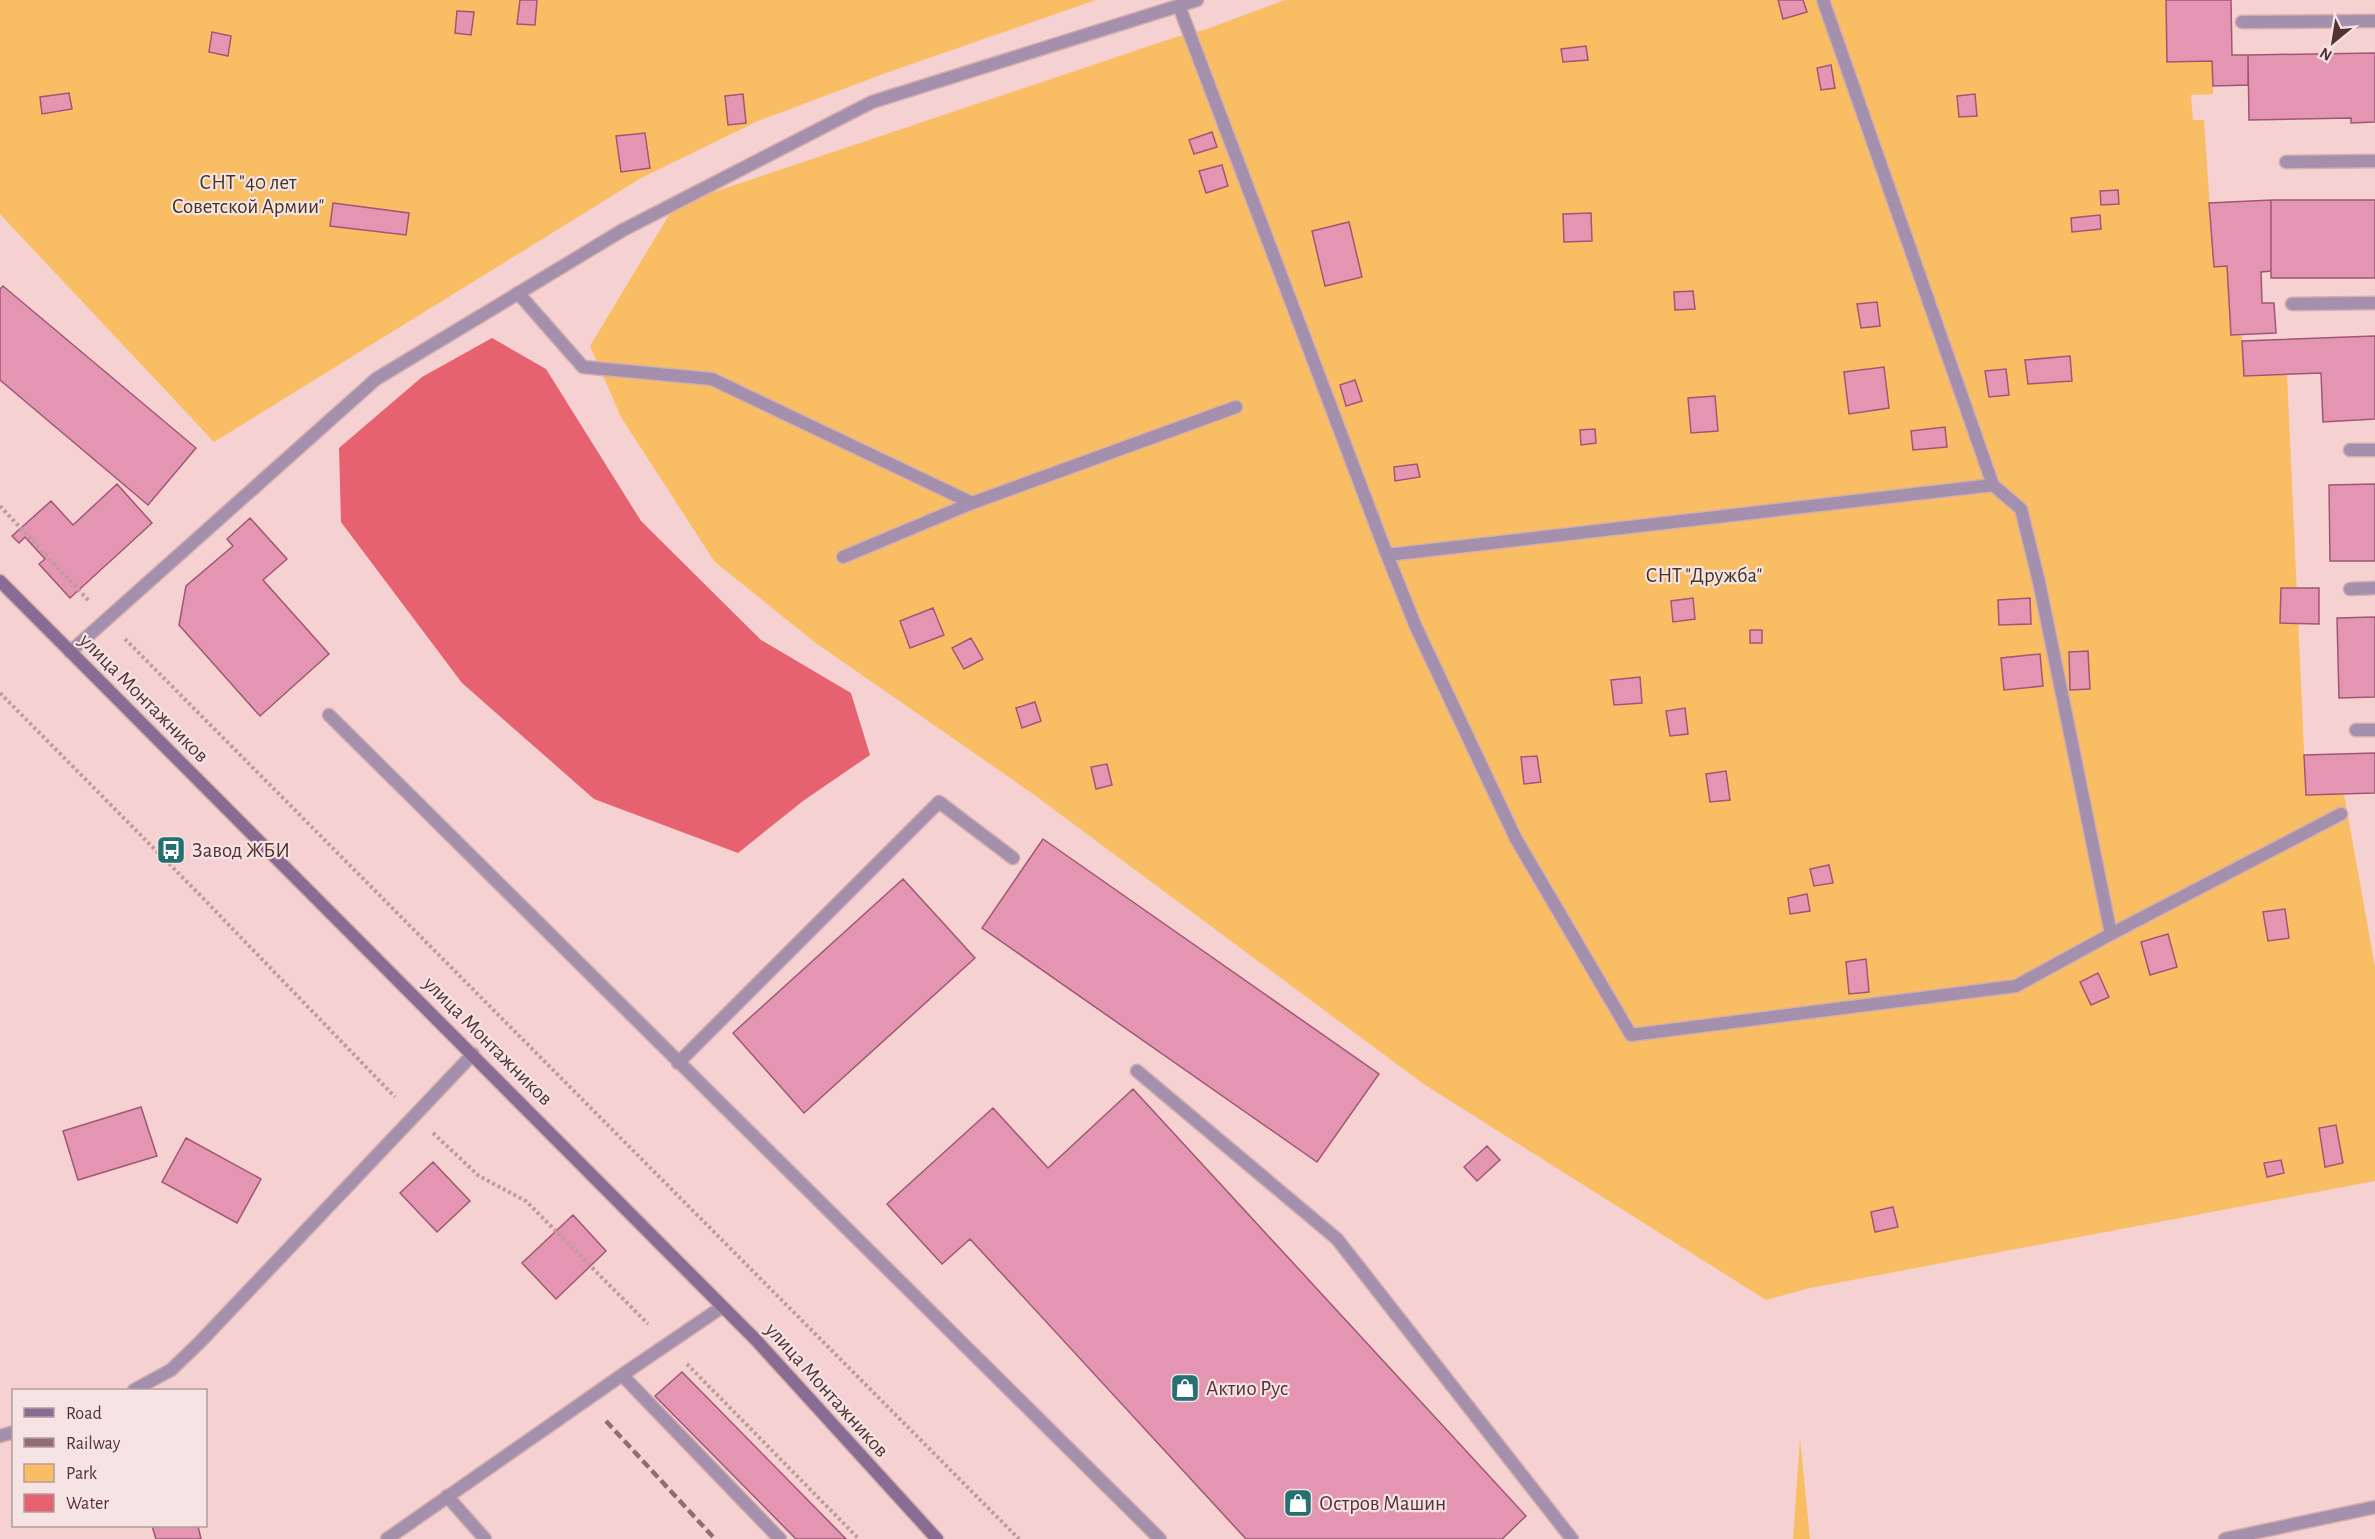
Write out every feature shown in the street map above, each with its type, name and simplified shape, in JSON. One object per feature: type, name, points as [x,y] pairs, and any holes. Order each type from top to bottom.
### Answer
[{"type":"main road","name":"улица Монтажников","points":[[0,581],[756,1341],[937,1539]]},
{"type":"lane","points":[[70,652],[376,379],[623,230],[872,102],[1197,0]]},
{"type":"lane","points":[[1823,0],[1993,485],[2021,509],[2039,582],[2111,934]]},
{"type":"lane","points":[[1179,6],[1416,627],[1516,839],[1631,1035],[2016,986],[2341,814]]},
{"type":"lane","points":[[2242,22],[2375,21]]},
{"type":"lane","points":[[2286,162],[2375,161]]},
{"type":"lane","points":[[518,293],[583,367],[712,379],[972,503]]},
{"type":"lane","points":[[2292,304],[2375,303]]},
{"type":"lane","points":[[843,557],[972,503],[1236,407]]},
{"type":"lane","points":[[2350,450],[2375,450]]},
{"type":"lane","points":[[1387,555],[1993,485]]},
{"type":"lane","points":[[2350,589],[2375,588]]},
{"type":"lane","points":[[329,715],[1160,1539]]},
{"type":"lane","points":[[2356,730],[2375,730]]},
{"type":"lane","points":[[678,1062],[939,802],[1013,858]]},
{"type":"lane","points":[[136,1389],[171,1370],[200,1342],[473,1054]]},
{"type":"lane","points":[[1137,1071],[1337,1239],[1572,1539]]},
{"type":"lane","points":[[387,1539],[722,1307]]},
{"type":"lane","points":[[622,1375],[780,1539]]},
{"type":"lane","points":[[447,1496],[485,1539]]},
{"type":"lane","points":[[2225,1539],[2375,1507]]},
{"type":"path","points":[[0,506],[106,619],[1018,1539]]},
{"type":"green space","name":"СНТ \"40 лет Советской Армии\"","points":[[0,0],[1096,0],[883,74],[758,121],[641,178],[214,442],[0,214]]},
{"type":"green space","name":"СНТ \"Дружба\"","points":[[1285,0],[2166,0],[2167,62],[2212,61],[2213,94],[2191,95],[2193,120],[2204,120],[2214,266],[2227,266],[2231,335],[2242,334],[2244,376],[2287,374],[2306,794],[2344,794],[2375,967],[2375,1181],[1810,1288],[1766,1300],[1425,1085],[1033,794],[813,641],[714,561],[621,417],[590,346],[675,205],[1176,37],[1207,29]]},
{"type":"green space","points":[[1800,1438],[1810,1539],[1793,1539]]},
{"type":"water","points":[[492,338],[546,369],[641,521],[761,640],[851,693],[870,755],[803,801],[738,853],[594,799],[462,683],[341,522],[339,448],[422,377]]},
{"type":"building","points":[[520,0],[537,0],[535,25],[517,24]]},
{"type":"building","points":[[1778,0],[1803,0],[1807,12],[1783,19]]},
{"type":"building","points":[[2166,0],[2231,0],[2232,55],[2248,55],[2248,85],[2213,86],[2212,61],[2167,62]]},
{"type":"building","points":[[457,11],[474,12],[471,35],[455,33]]},
{"type":"building","points":[[212,32],[231,36],[228,56],[209,52]]},
{"type":"building","points":[[1586,46],[1588,60],[1563,62],[1561,49]]},
{"type":"building","points":[[2375,53],[2375,122],[2351,123],[2351,118],[2249,120],[2248,55]]},
{"type":"building","points":[[1831,65],[1835,88],[1821,90],[1817,68]]},
{"type":"building","points":[[69,93],[72,109],[42,114],[40,97]]},
{"type":"building","points":[[743,94],[746,123],[728,125],[725,96]]},
{"type":"building","points":[[1975,94],[1977,116],[1959,117],[1957,96]]},
{"type":"building","points":[[1212,132],[1217,147],[1194,154],[1189,140]]},
{"type":"building","points":[[645,133],[650,168],[621,172],[616,136]]},
{"type":"building","points":[[1222,165],[1228,186],[1206,193],[1199,171]]},
{"type":"building","points":[[2118,190],[2119,204],[2101,205],[2100,191]]},
{"type":"building","points":[[2271,200],[2375,200],[2375,278],[2271,278]]},
{"type":"building","points":[[2271,200],[2271,271],[2261,272],[2262,303],[2274,303],[2276,333],[2231,335],[2227,266],[2214,267],[2209,203]]},
{"type":"building","points":[[333,203],[409,213],[406,235],[330,226]]},
{"type":"building","points":[[1591,213],[1592,241],[1564,242],[1563,214]]},
{"type":"building","points":[[2100,215],[2101,229],[2072,232],[2071,218]]},
{"type":"building","points":[[1349,222],[1362,277],[1325,286],[1312,231]]},
{"type":"building","points":[[3,286],[196,448],[148,505],[0,380],[0,289]]},
{"type":"building","points":[[1693,291],[1695,309],[1675,310],[1674,292]]},
{"type":"building","points":[[1877,302],[1880,326],[1861,328],[1857,304]]},
{"type":"building","points":[[2375,336],[2375,419],[2323,422],[2321,373],[2244,376],[2242,341]]},
{"type":"building","points":[[2070,356],[2072,381],[2028,384],[2025,360]]},
{"type":"building","points":[[1884,367],[1889,408],[1849,414],[1844,372]]},
{"type":"building","points":[[2006,369],[2009,395],[1989,397],[1985,371]]},
{"type":"building","points":[[1355,380],[1362,401],[1346,406],[1340,385]]},
{"type":"building","points":[[1715,396],[1718,431],[1691,433],[1688,398]]},
{"type":"building","points":[[1945,427],[1947,447],[1913,450],[1911,431]]},
{"type":"building","points":[[1595,429],[1596,443],[1581,445],[1580,430]]},
{"type":"building","points":[[1417,464],[1420,477],[1395,481],[1394,467]]},
{"type":"building","points":[[117,484],[152,523],[70,598],[39,564],[45,559],[25,537],[19,543],[12,536],[51,501],[73,525]]},
{"type":"building","points":[[2375,484],[2375,561],[2330,561],[2329,485]]},
{"type":"building","points":[[250,518],[287,559],[263,580],[329,654],[260,716],[179,625],[186,586],[233,546],[227,539]]},
{"type":"building","points":[[2281,588],[2319,588],[2319,624],[2280,623]]},
{"type":"building","points":[[1693,598],[1695,619],[1673,622],[1671,601]]},
{"type":"building","points":[[2030,598],[2031,624],[1999,625],[1998,600]]},
{"type":"building","points":[[933,608],[944,635],[910,648],[900,621]]},
{"type":"building","points":[[2375,617],[2375,697],[2339,698],[2337,618]]},
{"type":"building","points":[[1750,630],[1762,630],[1762,643],[1750,643]]},
{"type":"building","points":[[971,638],[983,659],[964,669],[952,648]]},
{"type":"building","points":[[2088,651],[2090,689],[2070,690],[2069,652]]},
{"type":"building","points":[[2040,654],[2043,686],[2004,690],[2001,658]]},
{"type":"building","points":[[1640,677],[1642,703],[1614,705],[1611,680]]},
{"type":"building","points":[[1035,702],[1041,721],[1022,728],[1016,708]]},
{"type":"building","points":[[1685,708],[1688,734],[1670,736],[1666,711]]},
{"type":"building","points":[[2375,753],[2375,793],[2306,795],[2304,755]]},
{"type":"building","points":[[1537,756],[1541,782],[1524,784],[1521,757]]},
{"type":"building","points":[[1107,764],[1112,785],[1096,789],[1091,767]]},
{"type":"building","points":[[1726,771],[1730,800],[1710,802],[1706,774]]},
{"type":"building","points":[[1043,839],[1379,1074],[1317,1162],[982,928]]},
{"type":"building","points":[[1829,865],[1833,883],[1814,886],[1810,869]]},
{"type":"building","points":[[903,879],[975,958],[804,1113],[733,1033]]},
{"type":"building","points":[[1807,894],[1810,911],[1790,914],[1788,898]]},
{"type":"building","points":[[2285,909],[2289,938],[2268,941],[2263,912]]},
{"type":"building","points":[[2168,934],[2177,967],[2150,975],[2141,942]]},
{"type":"building","points":[[1866,959],[1869,992],[1849,994],[1846,962]]},
{"type":"building","points":[[2098,973],[2109,997],[2091,1005],[2080,982]]},
{"type":"building","points":[[1133,1089],[1526,1516],[1502,1539],[1246,1539],[970,1239],[942,1264],[887,1204],[993,1108],[1048,1168]]},
{"type":"building","points":[[141,1107],[157,1156],[78,1180],[63,1131]]},
{"type":"building","points":[[2336,1125],[2343,1163],[2325,1167],[2319,1128]]},
{"type":"building","points":[[186,1138],[261,1179],[237,1223],[162,1182]]},
{"type":"building","points":[[1487,1146],[1500,1160],[1477,1181],[1464,1167]]},
{"type":"building","points":[[2281,1160],[2284,1173],[2267,1177],[2264,1163]]},
{"type":"building","points":[[433,1162],[470,1201],[437,1232],[400,1193]]},
{"type":"building","points":[[1893,1207],[1898,1227],[1875,1232],[1871,1212]]},
{"type":"building","points":[[573,1215],[606,1251],[556,1299],[522,1263]]},
{"type":"building","points":[[682,1372],[846,1539],[796,1539],[655,1396]]},
{"type":"building","points":[[152,1527],[198,1527],[201,1539],[156,1539]]},
{"type":"railway","points":[[606,1421],[715,1539]]},
{"type":"place","name":"Завод ЖБИ","points":[[171,850]]},
{"type":"place","name":"Актио Рус","points":[[1185,1388]]},
{"type":"place","name":"Остров Машин","points":[[1298,1503]]}]
